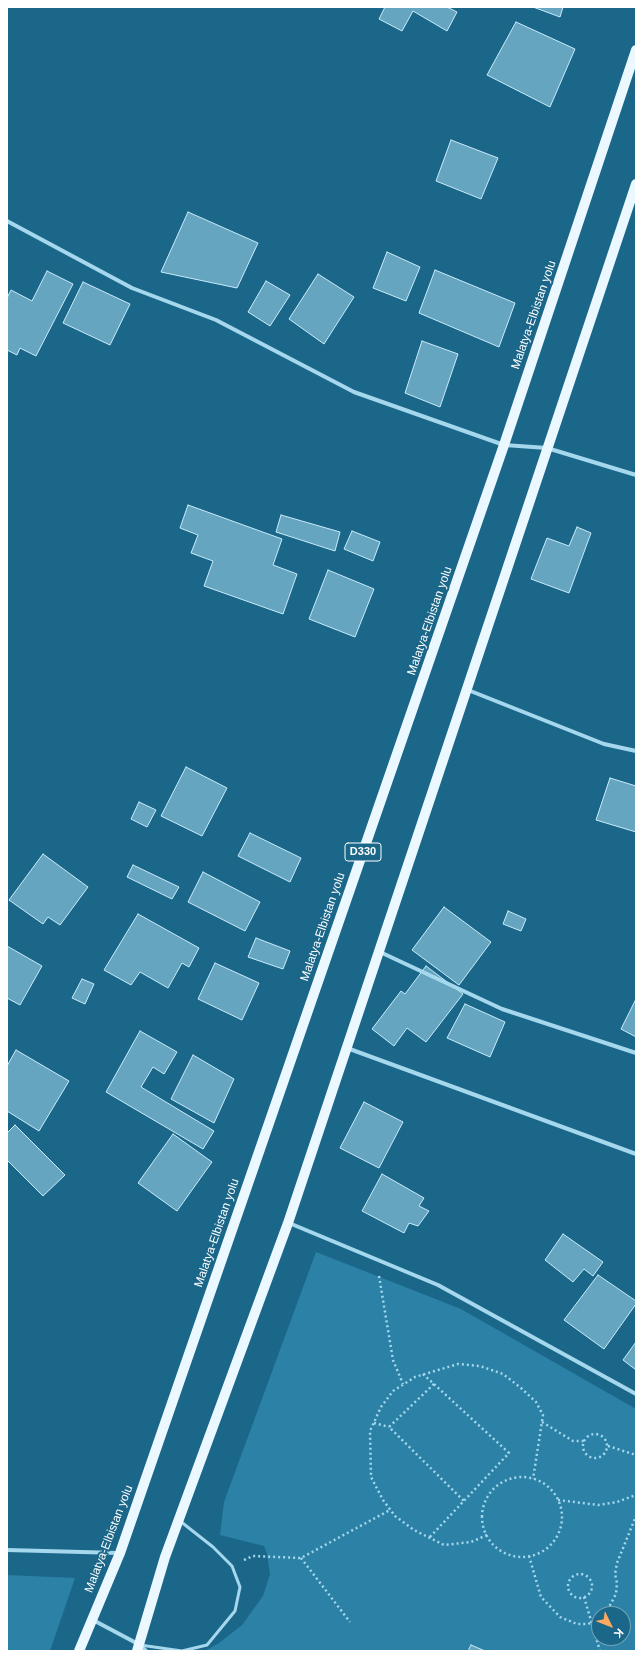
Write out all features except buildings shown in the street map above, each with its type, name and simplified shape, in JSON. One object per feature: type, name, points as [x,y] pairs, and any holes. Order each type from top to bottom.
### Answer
[{"type":"main road","name":"Malatya-Elbistan yolu","points":[[79,1651],[120,1553],[504,445],[636,50]]},
{"type":"main road","points":[[141,1649],[165,1557],[288,1223],[636,184]]},
{"type":"street","points":[[7,222],[132,288],[216,320],[354,392],[504,445],[547,448],[636,475]]},
{"type":"street","points":[[466,690],[604,744],[636,751]]},
{"type":"street","points":[[379,951],[502,1009],[636,1053]]},
{"type":"street","points":[[346,1048],[636,1154]]},
{"type":"street","points":[[288,1223],[438,1285],[636,1394]]},
{"type":"street","points":[[7,1550],[120,1553]]},
{"type":"street","points":[[92,1620],[141,1649]]},
{"type":"lane","points":[[141,1649],[182,1651],[207,1645],[235,1611],[240,1587],[232,1566],[213,1547],[179,1520]]},
{"type":"path","points":[[376,1259],[393,1360],[403,1384]]},
{"type":"path","points":[[487,1536],[471,1542],[444,1545],[428,1539],[401,1521],[382,1500],[371,1477],[370,1431],[381,1407],[393,1391],[415,1377],[458,1364],[480,1366],[503,1374],[536,1402],[543,1415],[533,1479]]},
{"type":"path","points":[[423,1374],[510,1453],[428,1539]]},
{"type":"path","points":[[390,1427],[434,1384]]},
{"type":"path","points":[[542,1422],[573,1441],[584,1441]]},
{"type":"path","points":[[374,1423],[390,1427],[464,1500]]},
{"type":"path","points":[[598,1433],[605,1438],[608,1446],[604,1454],[597,1458],[589,1456],[584,1450],[584,1441],[589,1435],[598,1433]]},
{"type":"path","points":[[608,1446],[636,1455]]},
{"type":"path","points":[[524,1476],[540,1481],[553,1491],[558,1500],[561,1506],[562,1522],[556,1538],[545,1550],[529,1556],[512,1555],[498,1548],[487,1536],[482,1520],[485,1503],[494,1489],[507,1479],[524,1476]]},
{"type":"path","points":[[558,1500],[598,1505],[617,1502],[636,1495]]},
{"type":"path","points":[[232,1566],[253,1556],[301,1558],[390,1510]]},
{"type":"path","points":[[610,1606],[616,1594],[617,1583],[615,1574],[618,1563],[636,1516]]},
{"type":"path","points":[[529,1556],[541,1597],[551,1609],[560,1617],[577,1624],[591,1622]]},
{"type":"path","points":[[301,1558],[350,1622]]},
{"type":"path","points":[[584,1574],[591,1580],[592,1588],[589,1595],[584,1597],[581,1598],[573,1596],[568,1589],[569,1581],[576,1575],[584,1574]]},
{"type":"path","points":[[584,1597],[591,1619]]},
{"type":"shaded area","points":[[316,1252],[461,1309],[636,1409],[636,1651],[205,1651],[219,1643],[242,1625],[263,1596],[270,1574],[267,1554],[264,1546],[220,1535],[224,1502]]},
{"type":"shaded area","points":[[7,1575],[75,1578],[50,1651],[7,1651]]}]
